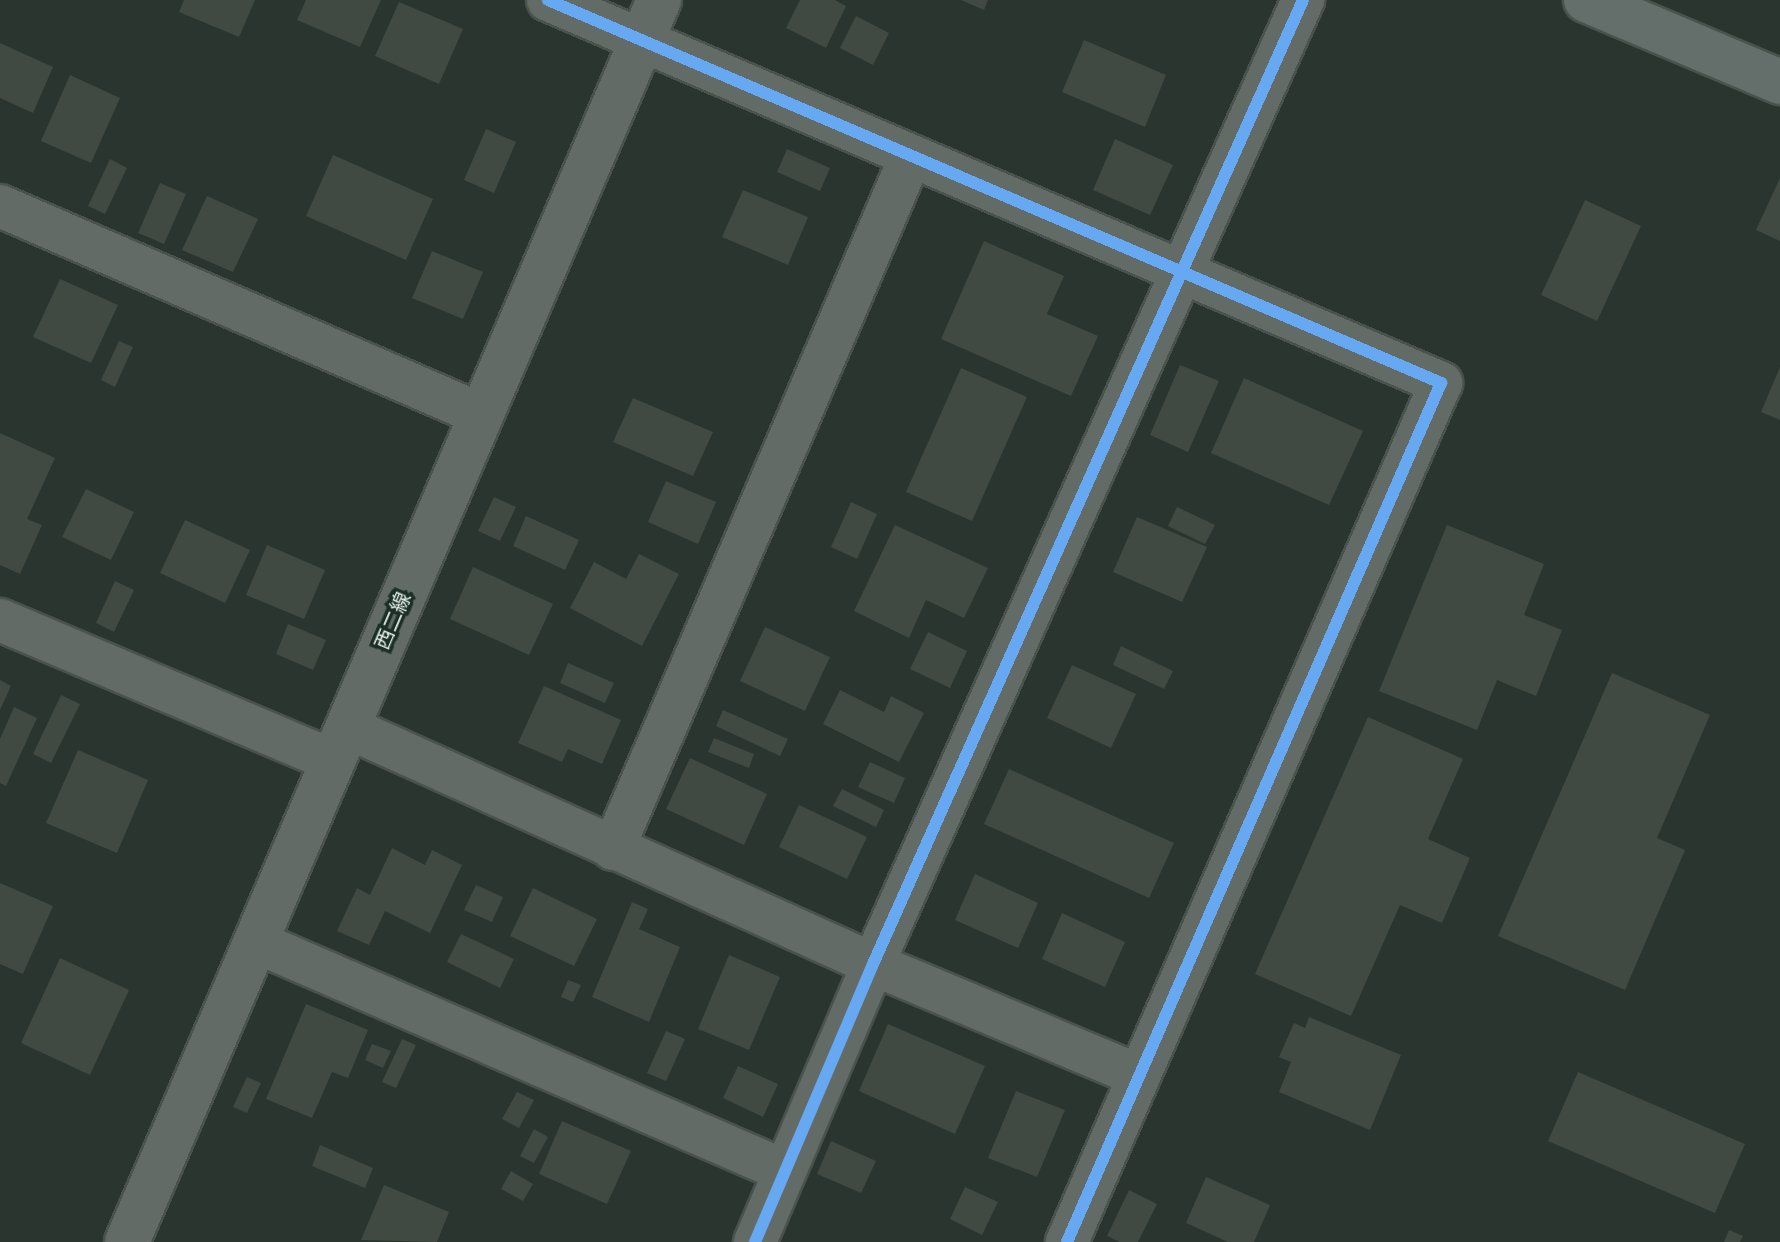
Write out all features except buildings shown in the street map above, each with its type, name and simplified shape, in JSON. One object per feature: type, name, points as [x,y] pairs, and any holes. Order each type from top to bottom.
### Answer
[{"type":"main road","points":[[1586,0],[1780,82]]},
{"type":"street","points":[[548,0],[1441,383],[1137,1075],[1067,1242]]},
{"type":"street","name":"西二線","points":[[127,1242],[659,0]]},
{"type":"street","points":[[755,1242],[873,964],[1303,0]]},
{"type":"street","points":[[613,849],[911,156]]},
{"type":"street","points":[[0,206],[480,414]]},
{"type":"street","points":[[0,620],[613,849],[873,964],[1137,1075]]},
{"type":"street","points":[[256,942],[785,1171]]},
{"type":"cycle path","points":[[548,0],[1441,383],[1067,1242]]},
{"type":"cycle path","points":[[755,1242],[873,964],[1303,0]]}]
